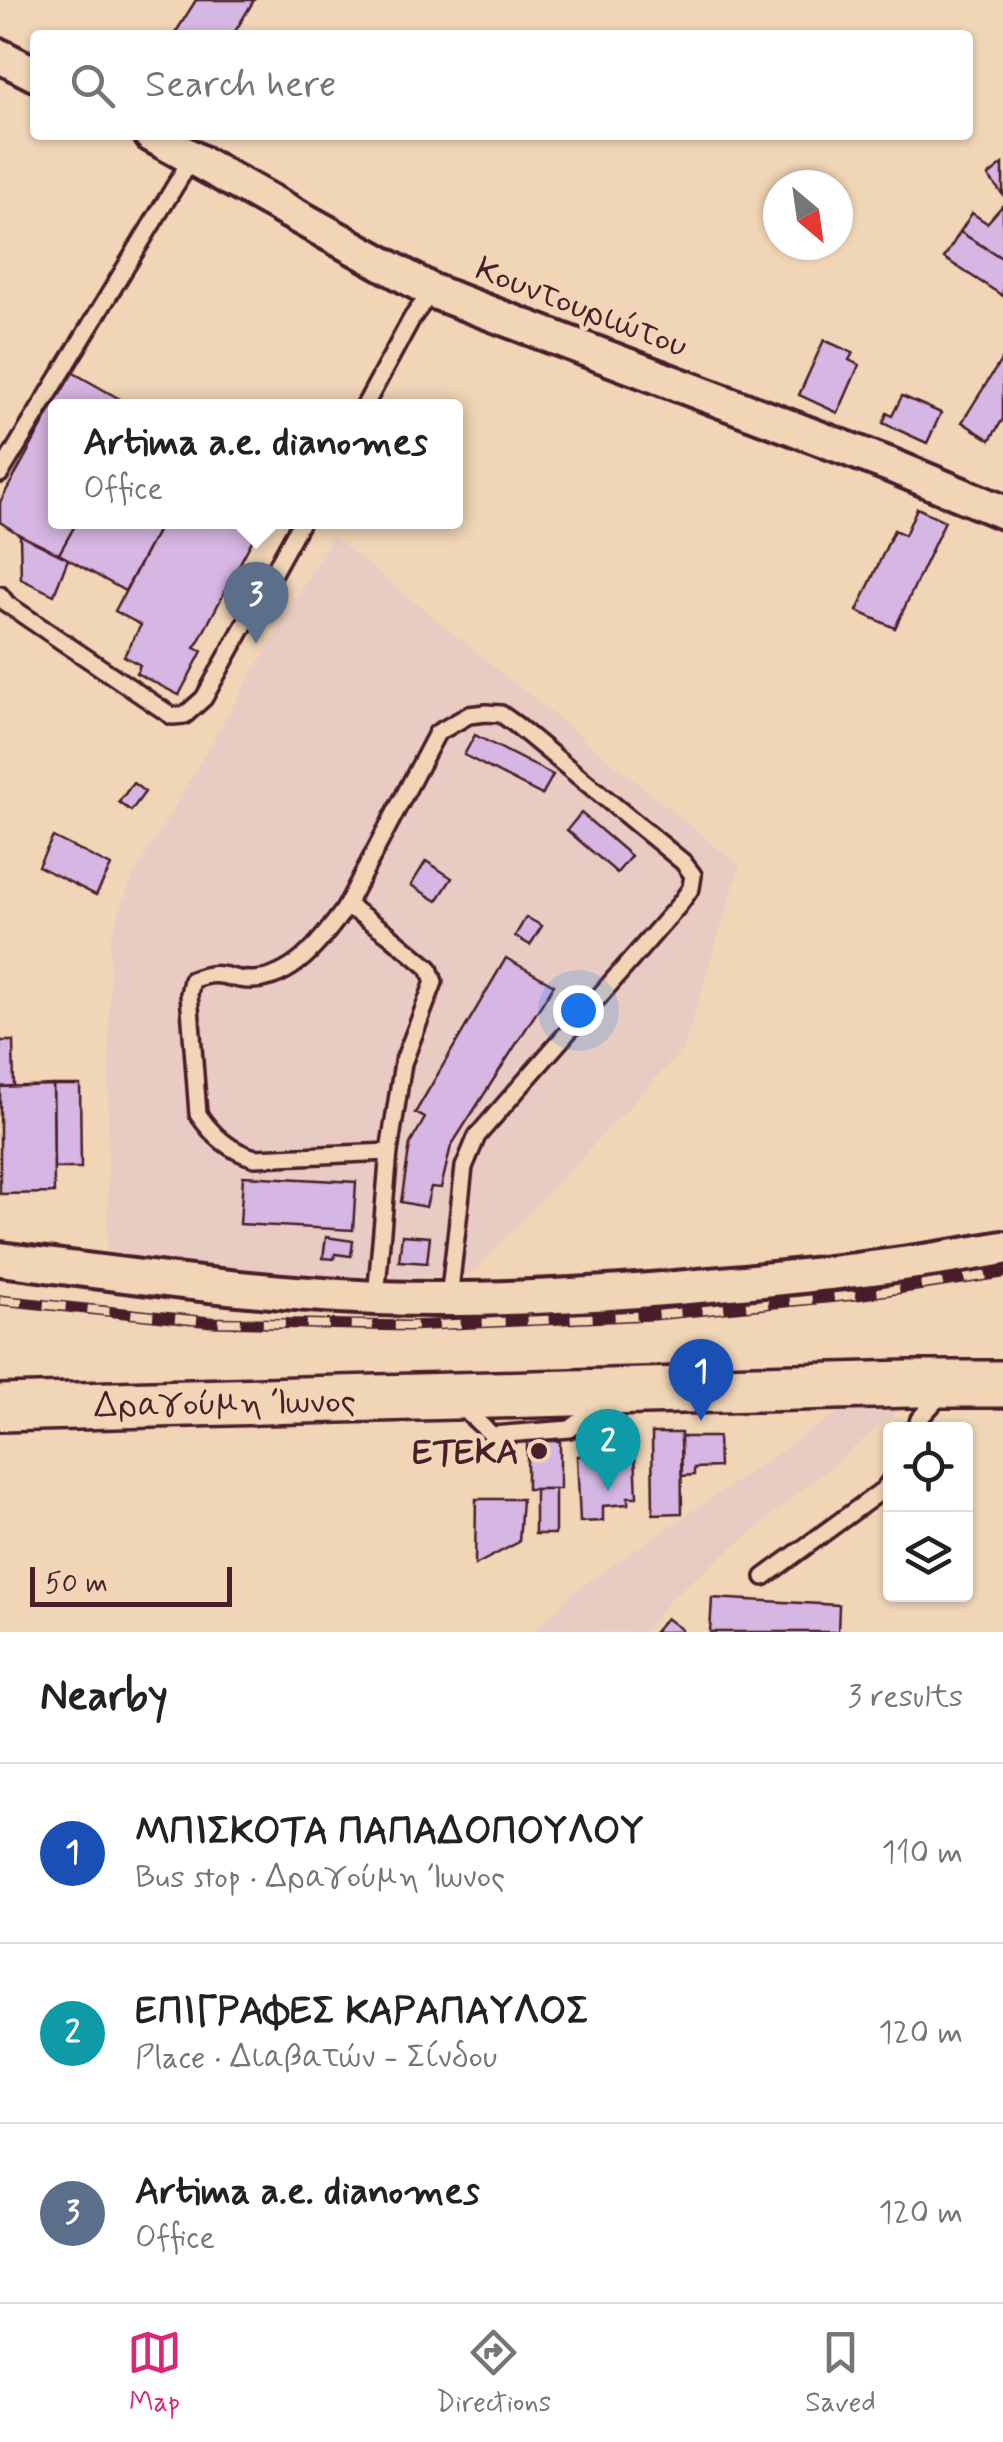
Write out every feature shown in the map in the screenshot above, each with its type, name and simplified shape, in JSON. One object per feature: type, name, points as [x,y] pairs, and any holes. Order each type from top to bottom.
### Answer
[{"type":"main road","points":[[950,1384],[1003,1384]]},
{"type":"main road","name":"Δραγούμη Ίωνος","points":[[0,1408],[460,1405],[950,1384]]},
{"type":"street","points":[[0,56],[30,71]]},
{"type":"street","name":"Κουντουριώτου","points":[[161,140],[432,291],[890,465],[1003,512]]},
{"type":"street","points":[[0,1259],[247,1288],[449,1299],[626,1292],[758,1281],[1003,1248]]},
{"type":"lane","points":[[0,474],[192,158]]},
{"type":"lane","points":[[368,399],[412,318],[432,291]]},
{"type":"lane","points":[[0,594],[7,604],[172,716],[185,715],[204,698],[296,529]]},
{"type":"lane","points":[[389,1152],[256,1158],[237,1153],[208,1128],[198,1114],[189,994],[192,980],[210,972],[250,980],[275,976],[294,966],[344,910],[437,733],[469,715],[501,714],[683,862],[692,875],[691,888],[477,1136],[464,1167],[449,1299]]},
{"type":"lane","points":[[344,910],[353,909],[387,932],[429,968],[434,982],[403,1064],[389,1152],[376,1298]]},
{"type":"lane","points":[[918,1422],[950,1384]]},
{"type":"lane","points":[[764,1577],[883,1490]]},
{"type":"shaded area","points":[[333,536],[740,866],[683,1049],[472,1274],[401,1280],[107,1259],[110,940],[132,879]]},
{"type":"shaded area","points":[[910,1401],[671,1598],[644,1632],[534,1632],[572,1593],[849,1405]]},
{"type":"building","points":[[196,0],[254,0],[236,30],[177,30]]},
{"type":"building","points":[[1003,164],[1003,195],[988,176]]},
{"type":"building","points":[[1003,205],[1003,259],[960,232],[972,213],[987,223]]},
{"type":"building","points":[[960,232],[1003,259],[1003,296],[944,258]]},
{"type":"building","points":[[824,340],[853,353],[849,360],[859,365],[838,413],[799,395]]},
{"type":"building","points":[[1003,357],[1003,419],[990,440],[962,422]]},
{"type":"building","points":[[72,372],[120,399],[57,399]]},
{"type":"building","points":[[902,396],[941,413],[927,443],[883,423],[887,413],[892,416]]},
{"type":"building","points":[[48,415],[48,529],[73,529],[59,554],[0,522],[0,502]]},
{"type":"building","points":[[917,508],[945,521],[895,628],[857,611],[894,530],[905,535]]},
{"type":"building","points":[[73,529],[158,529],[125,591],[59,554]]},
{"type":"building","points":[[158,529],[258,529],[195,648],[202,651],[179,695],[136,673],[140,665],[124,656],[141,625],[115,611]]},
{"type":"building","points":[[20,535],[68,559],[54,595],[21,579]]},
{"type":"building","points":[[475,735],[553,775],[542,795],[464,755]]},
{"type":"building","points":[[133,783],[145,792],[131,811],[119,802]]},
{"type":"building","points":[[581,813],[631,856],[617,873],[567,830]]},
{"type":"building","points":[[53,837],[111,866],[96,895],[38,866]]},
{"type":"building","points":[[426,861],[452,878],[437,901],[411,885]]},
{"type":"building","points":[[526,917],[542,926],[530,945],[515,936]]},
{"type":"building","points":[[506,958],[554,985],[451,1146],[441,1188],[431,1187],[426,1207],[401,1202],[410,1144],[425,1118],[415,1113]]},
{"type":"building","points":[[0,1041],[13,1041],[14,1086],[0,1087]]},
{"type":"building","points":[[53,1085],[80,1085],[81,1168],[54,1168]]},
{"type":"building","points":[[53,1085],[54,1193],[0,1194],[0,1087]]},
{"type":"building","points":[[243,1176],[356,1182],[353,1230],[240,1224]]},
{"type":"building","points":[[402,1235],[430,1237],[427,1263],[399,1261]]},
{"type":"building","points":[[326,1237],[353,1241],[351,1256],[335,1254],[334,1259],[323,1258]]},
{"type":"building","points":[[652,1433],[681,1433],[682,1513],[653,1514]]},
{"type":"building","points":[[681,1437],[718,1437],[719,1467],[694,1468],[694,1475],[682,1476]]},
{"type":"building","points":[[527,1441],[560,1441],[560,1489],[527,1489]]},
{"type":"building","points":[[635,1453],[637,1497],[628,1497],[628,1504],[603,1506],[603,1521],[580,1522],[577,1456]]},
{"type":"building","points":[[535,1489],[555,1489],[555,1534],[535,1534]]},
{"type":"building","points":[[476,1499],[522,1499],[519,1542],[475,1565]]},
{"type":"building","points":[[712,1598],[839,1605],[838,1632],[710,1632]]},
{"type":"building","points":[[666,1618],[682,1630],[681,1632],[654,1632]]},
{"type":"railway","points":[[0,1300],[211,1322],[408,1326],[655,1315],[857,1295],[1003,1273]]},
{"type":"place","name":"Artima a.e. dianomes","points":[[256,644]]},
{"type":"place","name":"ΜΠΙΣΚΟΤΑ ΠΑΠΑΔΟΠΟΥΛΟΥ","points":[[701,1421]]},
{"type":"place","name":"ΕΤΕΚΑ","points":[[539,1451]]},
{"type":"place","name":"ΕΠΙΓΡΑΦΕΣ ΚΑΡΑΠΑΥΛΟΣ","points":[[608,1491]]}]
